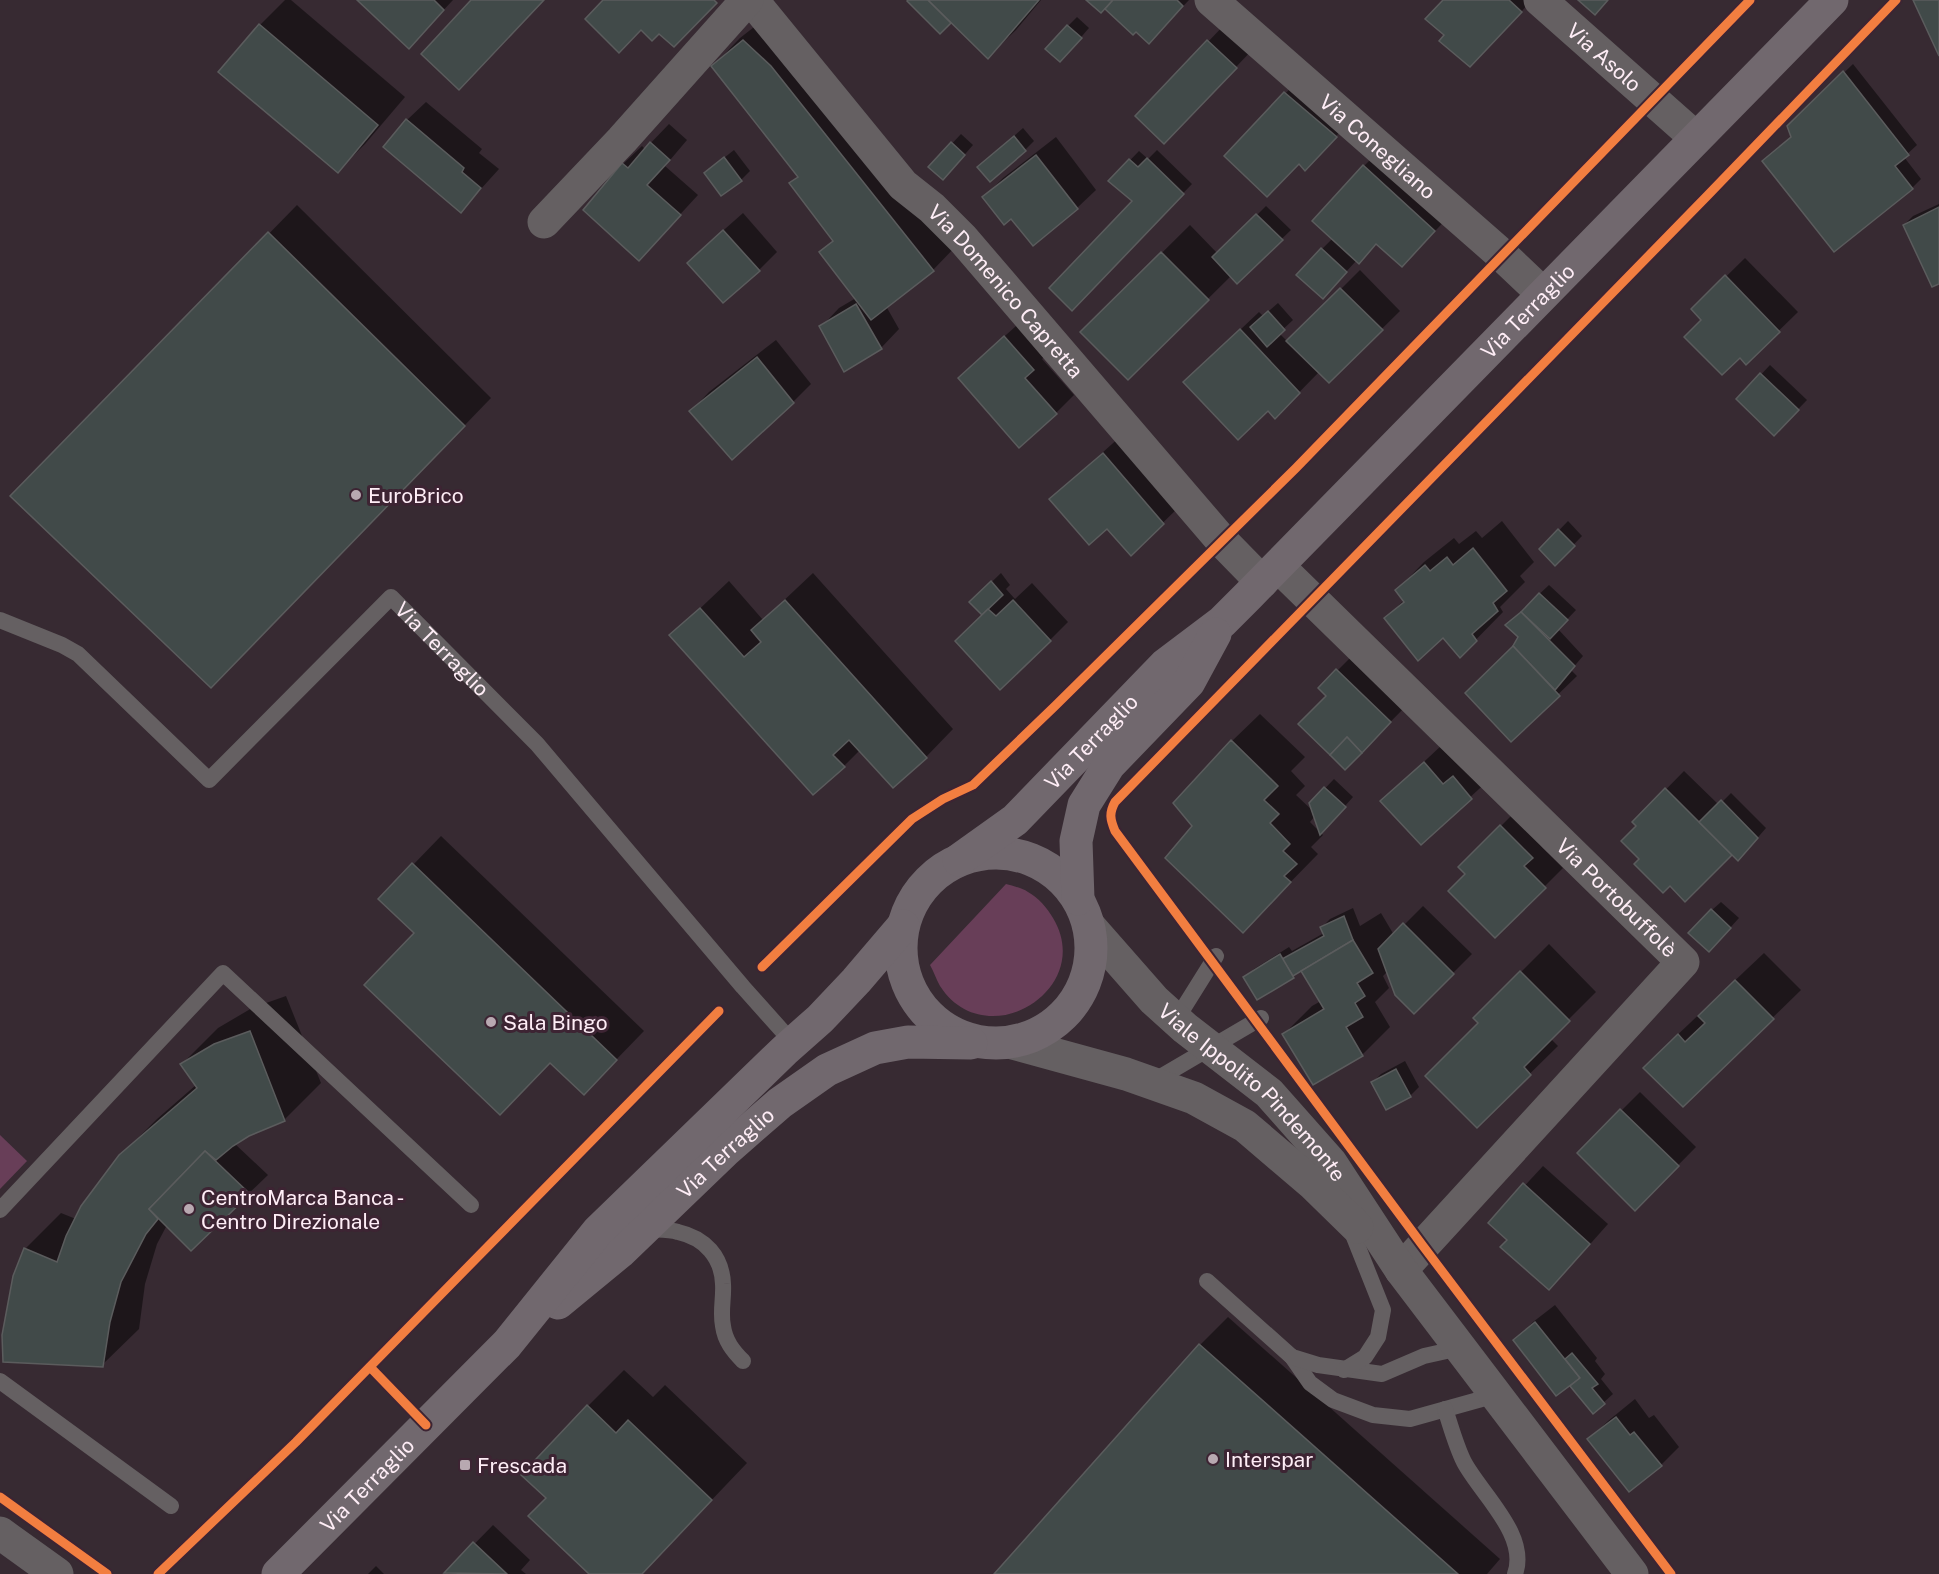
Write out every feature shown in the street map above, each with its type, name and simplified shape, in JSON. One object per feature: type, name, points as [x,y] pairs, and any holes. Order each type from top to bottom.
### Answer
[{"type":"main road","name":"Via Terraglio","points":[[959,860],[1015,820],[1165,665],[1222,622],[1832,0]]},
{"type":"main road","name":"Via Terraglio","points":[[1083,913],[1076,841],[1084,805],[1109,765],[1189,682],[1222,622]]},
{"type":"main road","points":[[994,853],[1012,854],[1038,862],[1061,878],[1083,913],[1091,957],[1084,986],[1067,1012],[1043,1032],[997,1043],[952,1033],[926,1014],[909,988],[900,957],[903,926],[911,905],[923,886],[940,871],[959,860],[994,853]]},
{"type":"main road","name":"Via Terraglio","points":[[507,1344],[597,1232],[820,1019],[903,926]]},
{"type":"main road","name":"Via Terraglio","points":[[278,1574],[507,1344],[620,1252],[725,1151],[780,1103],[827,1070],[875,1048],[908,1042],[997,1043]]},
{"type":"street","name":"Via Domenico Capretta","points":[[544,222],[749,0],[903,185],[932,208],[963,239],[1222,541],[1270,574]]},
{"type":"street","name":"Via Conegliano","points":[[1211,0],[1503,256],[1543,294]]},
{"type":"street","name":"Via Asolo","points":[[1540,0],[1696,138]]},
{"type":"street","name":"Via Portobuffolè","points":[[1270,574],[1683,962],[1401,1270]]},
{"type":"street","name":"Viale Ippolito Pindemonte","points":[[1083,913],[1154,1000],[1269,1093],[1331,1162],[1401,1270],[1632,1574]]},
{"type":"street","name":"Viale Ippolito Pindemonte","points":[[997,1043],[1151,1083],[1194,1098],[1245,1126],[1313,1184],[1401,1270]]},
{"type":"street","points":[[0,1533],[57,1574]]},
{"type":"lane","name":"Via Terraglio","points":[[0,620],[62,645],[78,654],[209,780],[391,597],[537,744],[793,1043]]},
{"type":"lane","points":[[1176,1020],[1216,956]]},
{"type":"lane","points":[[0,1210],[223,973],[471,1205]]},
{"type":"lane","points":[[1151,1083],[1261,1018]]},
{"type":"lane","points":[[1344,1370],[1365,1357],[1378,1337],[1383,1310],[1345,1215]]},
{"type":"lane","points":[[645,1229],[679,1232],[699,1241],[712,1251],[721,1265],[723,1327],[730,1347],[743,1361]]},
{"type":"lane","points":[[1207,1281],[1292,1358],[1310,1383],[1334,1400],[1373,1415],[1410,1419],[1496,1395]]},
{"type":"lane","points":[[1292,1358],[1344,1370],[1382,1374],[1424,1356],[1460,1348]]},
{"type":"lane","points":[[0,1381],[171,1506]]},
{"type":"lane","points":[[1444,1409],[1464,1462],[1499,1512],[1514,1542],[1518,1566],[1515,1574]]},
{"type":"shaded area","points":[[1006,884],[1032,894],[1051,914],[1062,944],[1060,969],[1048,989],[1030,1005],[1007,1014],[983,1015],[960,1006],[940,986],[930,965]]},
{"type":"shaded area","points":[[0,1135],[27,1161],[0,1189]]},
{"type":"building","points":[[357,0],[434,0],[444,10],[409,49]]},
{"type":"building","points":[[471,0],[544,0],[459,90],[421,54]]},
{"type":"building","points":[[603,0],[714,0],[717,3],[674,47],[659,34],[652,41],[641,30],[619,53],[585,19]]},
{"type":"building","points":[[908,0],[928,0],[951,23],[940,34]]},
{"type":"building","points":[[928,0],[1039,0],[988,59]]},
{"type":"building","points":[[1086,0],[1113,0],[1101,13]]},
{"type":"building","points":[[1113,0],[1177,0],[1183,6],[1149,44],[1136,32],[1133,35],[1105,9]]},
{"type":"building","points":[[1443,0],[1509,0],[1522,12],[1470,67],[1439,41],[1444,35],[1425,19]]},
{"type":"building","points":[[1578,0],[1608,0],[1595,15]]},
{"type":"building","points":[[1913,0],[1939,0],[1939,56]]},
{"type":"building","points":[[259,24],[378,125],[338,173],[218,72]]},
{"type":"building","points":[[1067,25],[1082,38],[1060,62],[1045,49]]},
{"type":"building","points":[[743,40],[771,66],[934,271],[871,320],[819,252],[833,241],[789,183],[798,177],[711,66]]},
{"type":"building","points":[[1207,40],[1237,68],[1164,144],[1135,116]]},
{"type":"building","points":[[1843,71],[1909,155],[1895,166],[1913,189],[1834,252],[1762,161],[1791,137],[1787,126]]},
{"type":"building","points":[[1284,92],[1337,137],[1305,171],[1299,164],[1267,197],[1224,156]]},
{"type":"building","points":[[406,119],[464,168],[462,172],[481,188],[461,213],[383,147]]},
{"type":"building","points":[[1014,136],[1026,151],[990,182],[977,167]]},
{"type":"building","points":[[650,142],[670,160],[647,185],[681,215],[639,261],[583,210],[622,163],[628,168]]},
{"type":"building","points":[[951,142],[965,155],[943,180],[928,167]]},
{"type":"building","points":[[1036,155],[1078,209],[1033,246],[1011,219],[1004,225],[982,197]]},
{"type":"building","points":[[724,157],[742,181],[721,196],[704,173]]},
{"type":"building","points":[[1147,158],[1184,194],[1072,311],[1049,288],[1132,201],[1108,181],[1129,159],[1138,167]]},
{"type":"building","points":[[1363,165],[1435,231],[1402,267],[1376,244],[1359,264],[1312,221]]},
{"type":"building","points":[[1939,207],[1939,284],[1932,287],[1903,225]]},
{"type":"building","points":[[1256,214],[1283,240],[1237,284],[1212,257]]},
{"type":"building","points":[[723,230],[760,271],[723,303],[687,263]]},
{"type":"building","points":[[268,232],[465,426],[211,688],[10,496]]},
{"type":"building","points":[[1321,248],[1347,272],[1323,299],[1296,275]]},
{"type":"building","points":[[1161,252],[1209,300],[1128,380],[1080,332]]},
{"type":"building","points":[[1725,275],[1780,332],[1746,365],[1740,358],[1722,375],[1684,337],[1701,320],[1691,309]]},
{"type":"building","points":[[1340,288],[1383,330],[1329,383],[1286,341]]},
{"type":"building","points":[[856,304],[882,349],[844,372],[819,326]]},
{"type":"building","points":[[1268,311],[1285,330],[1267,347],[1250,327]]},
{"type":"building","points":[[1240,329],[1300,393],[1275,419],[1268,411],[1238,440],[1183,382]]},
{"type":"building","points":[[1004,336],[1034,370],[1025,378],[1057,414],[1019,448],[958,378]]},
{"type":"building","points":[[757,357],[794,403],[732,460],[689,411]]},
{"type":"building","points":[[1760,373],[1799,410],[1774,436],[1736,399]]},
{"type":"building","points":[[1103,453],[1164,524],[1131,556],[1107,529],[1089,545],[1049,499]]},
{"type":"building","points":[[1558,529],[1575,546],[1555,566],[1539,549]]},
{"type":"building","points":[[1473,548],[1507,591],[1493,603],[1498,611],[1472,634],[1477,641],[1460,658],[1443,638],[1418,661],[1384,618],[1404,602],[1395,590],[1425,565],[1430,571],[1447,557],[1453,565]]},
{"type":"building","points":[[991,581],[1003,595],[982,615],[969,602]]},
{"type":"building","points":[[1539,593],[1568,620],[1550,639],[1521,612]]},
{"type":"building","points":[[785,600],[927,758],[893,788],[849,740],[833,755],[845,767],[813,795],[669,635],[700,608],[744,657],[761,642],[751,630]]},
{"type":"building","points":[[1013,600],[1051,641],[1000,690],[955,641],[988,609],[996,616]]},
{"type":"building","points":[[1521,612],[1575,666],[1555,690],[1513,646],[1518,637],[1505,625]]},
{"type":"building","points":[[1513,646],[1560,696],[1511,742],[1465,693]]},
{"type":"building","points":[[1336,669],[1391,722],[1362,753],[1347,737],[1330,755],[1298,724],[1326,696],[1318,688]]},
{"type":"building","points":[[1347,737],[1362,753],[1345,770],[1330,755]]},
{"type":"building","points":[[1231,740],[1278,786],[1264,800],[1279,814],[1270,823],[1290,844],[1283,851],[1297,864],[1284,876],[1291,882],[1243,933],[1165,858],[1192,826],[1173,803]]},
{"type":"building","points":[[1424,762],[1443,784],[1453,776],[1472,799],[1421,845],[1380,801]]},
{"type":"building","points":[[1324,787],[1346,807],[1320,835],[1309,803]]},
{"type":"building","points":[[1665,788],[1732,855],[1685,902],[1670,886],[1663,893],[1634,864],[1639,859],[1621,841],[1636,826],[1632,822]]},
{"type":"building","points":[[1721,800],[1758,838],[1738,861],[1699,822]]},
{"type":"building","points":[[1500,825],[1533,858],[1524,866],[1546,888],[1495,938],[1448,891],[1465,874],[1458,867]]},
{"type":"building","name":"Sala Bingo","points":[[412,863],[617,1060],[584,1095],[550,1063],[500,1115],[364,985],[414,933],[378,899]]},
{"type":"building","points":[[1711,909],[1731,928],[1709,952],[1688,933]]},
{"type":"building","points":[[1344,916],[1353,940],[1293,976],[1282,959],[1324,936],[1320,927]]},
{"type":"building","points":[[1403,923],[1454,974],[1414,1014],[1395,995],[1378,949]]},
{"type":"building","points":[[1353,940],[1373,973],[1357,983],[1365,996],[1355,1003],[1363,1017],[1346,1027],[1363,1056],[1313,1085],[1282,1034],[1324,1009],[1301,971]]},
{"type":"building","points":[[1280,954],[1294,978],[1257,1000],[1243,977]]},
{"type":"building","points":[[1520,971],[1570,1021],[1524,1067],[1531,1075],[1477,1128],[1425,1076],[1478,1023],[1473,1018]]},
{"type":"building","points":[[1735,980],[1774,1019],[1683,1107],[1643,1068],[1678,1034],[1685,1042],[1705,1023],[1698,1016]]},
{"type":"building","points":[[250,1031],[285,1121],[249,1136],[216,1160],[205,1151],[149,1209],[158,1219],[146,1234],[121,1282],[110,1322],[103,1367],[3,1362],[2,1335],[13,1276],[24,1248],[57,1262],[66,1236],[81,1206],[119,1155],[197,1088],[180,1064],[214,1044]]},
{"type":"building","points":[[1396,1069],[1411,1097],[1386,1110],[1371,1082]]},
{"type":"building","points":[[1620,1109],[1679,1166],[1635,1211],[1577,1153]]},
{"type":"building","points":[[205,1151],[250,1194],[191,1251],[149,1209]]},
{"type":"building","points":[[1523,1183],[1590,1244],[1549,1290],[1500,1247],[1507,1240],[1488,1223]]},
{"type":"building","points":[[1535,1322],[1580,1378],[1556,1396],[1513,1340]]},
{"type":"building","name":"Interspar","points":[[1199,1344],[1458,1574],[994,1574]]},
{"type":"building","points":[[1572,1353],[1598,1384],[1592,1388],[1605,1404],[1593,1414],[1570,1386],[1580,1378],[1565,1359]]},
{"type":"building","points":[[587,1405],[616,1433],[628,1420],[712,1500],[642,1574],[589,1574],[528,1516],[546,1498],[521,1475]]},
{"type":"building","points":[[1616,1417],[1630,1435],[1634,1432],[1662,1466],[1629,1492],[1587,1439]]},
{"type":"building","points":[[473,1542],[507,1574],[444,1573]]},
{"type":"cycle path","points":[[762,967],[912,819],[943,799],[973,785],[1055,706],[1296,468],[1750,0]]},
{"type":"cycle path","points":[[1671,1574],[1423,1246],[1115,831],[1111,813],[1115,802],[1896,0]]},
{"type":"cycle path","points":[[158,1574],[296,1442],[719,1011]]},
{"type":"cycle path","points":[[370,1367],[426,1425]]},
{"type":"cycle path","points":[[0,1497],[107,1574]]},
{"type":"place","name":"EuroBrico","points":[[356,495]]},
{"type":"place","name":"Sala Bingo","points":[[491,1022]]},
{"type":"place","name":"CentroMarca Banca - Centro Direzionale","points":[[189,1209]]},
{"type":"place","name":"Interspar","points":[[1213,1459]]},
{"type":"place","name":"Frescada","points":[[465,1465]]}]
